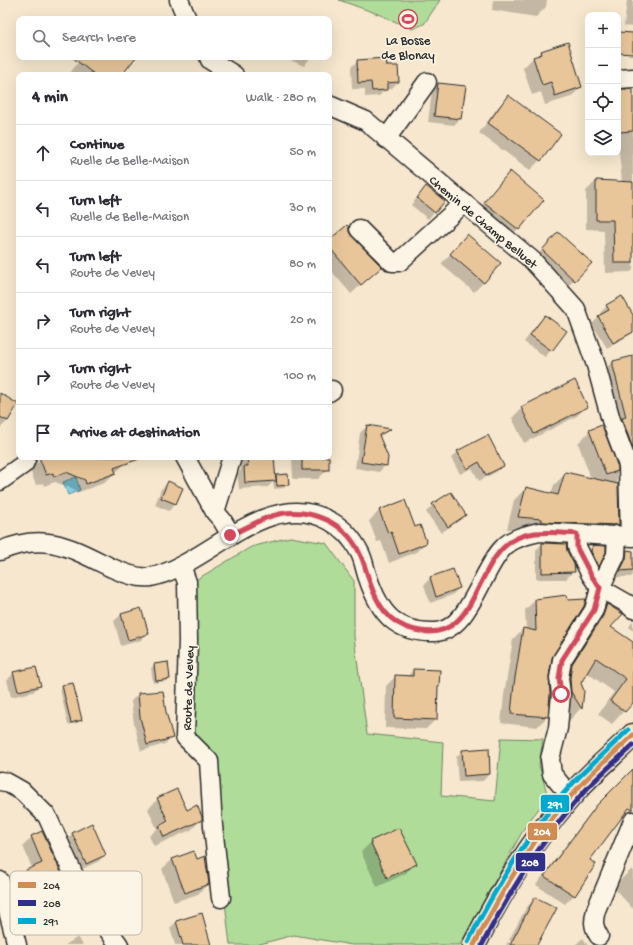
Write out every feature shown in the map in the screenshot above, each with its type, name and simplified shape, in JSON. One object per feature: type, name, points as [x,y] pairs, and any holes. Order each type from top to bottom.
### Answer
[{"type":"main road","points":[[474,945],[504,889],[546,828],[572,796],[633,735]]},
{"type":"street","points":[[179,0],[186,16]]},
{"type":"street","points":[[210,60],[229,72]]},
{"type":"street","points":[[621,79],[633,78]]},
{"type":"street","points":[[386,139],[427,82]]},
{"type":"street","name":"Chemin de Champ Belluet","points":[[332,106],[366,121],[533,261],[576,309],[596,365],[611,420],[628,465],[627,536],[600,588],[594,610],[562,660],[559,678],[561,694],[558,728],[550,760],[552,774],[572,796]]},
{"type":"street","points":[[359,229],[392,262],[399,262],[464,203]]},
{"type":"street","points":[[0,481],[24,464],[26,460]]},
{"type":"street","points":[[187,460],[215,512],[222,520],[230,535]]},
{"type":"street","points":[[215,512],[231,460]]},
{"type":"street","points":[[0,551],[27,542],[42,541],[57,543],[119,571],[134,576],[150,577],[181,566],[230,535],[266,518],[286,513],[308,514],[328,520],[339,526],[356,545],[361,554],[368,579],[379,605],[388,616],[401,627],[416,631],[438,632],[454,625],[468,609],[485,575],[503,547],[526,535],[539,532],[627,536]]},
{"type":"street","points":[[577,534],[577,548],[591,575],[600,588],[628,604],[633,609]]},
{"type":"street","name":"Route de Vevey","points":[[181,566],[187,582],[188,597],[185,737],[209,761],[213,826],[220,898]]},
{"type":"street","points":[[0,781],[6,782],[22,791],[47,816],[72,871]]},
{"type":"street","points":[[599,936],[595,930],[593,921],[596,910],[633,821]]},
{"type":"street","points":[[0,881],[10,919]]},
{"type":"street","points":[[14,935],[17,945]]},
{"type":"street","points":[[111,935],[118,945]]},
{"type":"green space","name":"La Bosse de Blonay","points":[[339,0],[440,0],[424,24],[412,29],[378,14]]},
{"type":"green space","points":[[290,537],[326,543],[354,581],[354,637],[367,734],[443,742],[441,796],[495,801],[501,738],[543,739],[539,765],[548,797],[526,825],[460,945],[352,945],[294,935],[256,945],[230,945],[209,765],[191,748],[184,587],[251,547]]},
{"type":"water","points":[[76,477],[80,490],[68,495],[63,482]]},
{"type":"building","points":[[621,32],[633,33],[633,54],[621,53]]},
{"type":"building","points":[[568,42],[582,87],[555,96],[551,82],[542,85],[533,57],[542,54],[541,51]]},
{"type":"building","points":[[386,58],[387,66],[398,66],[399,82],[387,83],[387,90],[372,91],[371,82],[358,83],[357,60]]},
{"type":"building","points":[[76,60],[134,60],[124,72],[91,72]]},
{"type":"building","points":[[438,83],[466,86],[461,119],[434,116]]},
{"type":"building","points":[[621,89],[633,89],[633,131],[621,132]]},
{"type":"building","points":[[508,95],[561,134],[541,161],[488,123]]},
{"type":"building","points":[[510,171],[544,200],[519,230],[484,202]]},
{"type":"building","points":[[596,180],[633,182],[633,263],[614,263],[613,220],[596,220]]},
{"type":"building","points":[[426,186],[445,201],[435,213],[417,198]]},
{"type":"building","points":[[347,225],[352,236],[382,267],[361,285],[332,251],[332,238]]},
{"type":"building","points":[[558,232],[592,263],[575,281],[542,250]]},
{"type":"building","points":[[467,234],[501,263],[484,283],[450,254]]},
{"type":"building","points":[[622,296],[633,315],[633,332],[613,343],[598,316],[609,310],[606,305]]},
{"type":"building","points":[[545,315],[567,331],[552,351],[530,335]]},
{"type":"building","points":[[633,356],[633,449],[622,418],[626,417],[613,361]]},
{"type":"building","points":[[575,380],[588,407],[534,434],[521,407]]},
{"type":"building","points":[[0,393],[16,403],[16,407],[8,421],[0,417]]},
{"type":"building","points":[[367,425],[391,429],[379,435],[388,457],[387,466],[361,462]]},
{"type":"building","points":[[602,425],[618,467],[618,471],[606,475],[589,430]]},
{"type":"building","points":[[488,435],[504,466],[486,475],[479,462],[467,469],[457,451]]},
{"type":"building","points":[[40,460],[136,460],[114,468],[116,473],[86,484],[85,480],[66,472],[54,477],[53,473],[46,475]]},
{"type":"building","points":[[247,460],[274,460],[276,481],[245,483],[244,466],[248,466]]},
{"type":"building","points":[[302,460],[329,460],[329,470],[302,470]]},
{"type":"building","points":[[565,472],[618,484],[619,525],[542,522],[542,519],[518,517],[526,487],[558,495]]},
{"type":"building","points":[[288,474],[289,485],[277,486],[276,475]]},
{"type":"building","points":[[168,481],[183,488],[176,504],[161,498]]},
{"type":"building","points":[[451,492],[466,515],[448,527],[432,504]]},
{"type":"building","points":[[405,500],[415,527],[420,525],[427,543],[399,554],[391,531],[388,533],[379,510]]},
{"type":"building","points":[[542,543],[566,544],[567,551],[574,564],[575,572],[542,573]]},
{"type":"building","points":[[593,545],[606,546],[606,552],[599,567],[591,551]]},
{"type":"building","points":[[627,550],[633,551],[633,570],[620,571],[626,559]]},
{"type":"building","points":[[453,569],[460,588],[436,597],[430,577]]},
{"type":"building","points":[[567,595],[568,600],[586,599],[584,606],[552,658],[549,676],[550,694],[548,717],[511,714],[523,628],[536,631],[535,599]]},
{"type":"building","points":[[607,604],[623,614],[611,627],[633,642],[633,703],[625,712],[610,701],[626,679],[596,658],[581,683],[584,691],[582,709],[571,692],[570,678],[572,664],[603,616]]},
{"type":"building","points":[[141,608],[149,634],[128,640],[121,614]]},
{"type":"building","points":[[168,662],[170,679],[156,681],[154,664]]},
{"type":"building","points":[[36,667],[41,686],[18,691],[13,672]]},
{"type":"building","points":[[413,669],[440,670],[437,720],[394,718],[395,675],[413,676]]},
{"type":"building","points":[[73,683],[82,720],[71,723],[62,685]]},
{"type":"building","points":[[163,691],[166,712],[173,738],[147,745],[140,717],[138,693]]},
{"type":"building","points":[[489,748],[490,774],[464,776],[462,750]]},
{"type":"building","points":[[633,769],[633,810],[629,808],[590,860],[596,864],[575,896],[544,876],[597,805]]},
{"type":"building","points":[[177,789],[187,810],[197,805],[202,820],[164,837],[159,826],[168,821],[157,798]]},
{"type":"building","points":[[92,823],[106,855],[86,864],[72,833]]},
{"type":"building","points":[[399,828],[417,864],[387,878],[370,841]]},
{"type":"building","points":[[42,831],[60,871],[26,871],[42,863],[31,836]]},
{"type":"building","points":[[194,851],[197,859],[205,856],[209,884],[185,893],[172,859]]},
{"type":"building","points":[[535,897],[557,908],[537,945],[510,945]]},
{"type":"building","points":[[202,913],[211,945],[183,945],[176,921]]},
{"type":"transit line","name":"291","points":[[468,942],[515,859],[557,801],[573,783],[628,730]]},
{"type":"transit line","name":"204","points":[[474,945],[508,883],[548,824],[585,781],[633,735]]},
{"type":"transit line","name":"208","points":[[482,945],[515,885],[540,847],[589,787],[633,745]]},
{"type":"place","name":"La Bosse de Blonay","points":[[408,19]]},
{"type":"route","points":[[230,535],[266,518],[286,513],[297,512],[318,516],[328,520],[339,526],[356,545],[361,554],[368,579],[379,605],[388,616],[401,627],[416,631],[438,632],[454,625],[468,609],[485,575],[503,547],[526,535],[539,532],[577,534],[577,548],[591,575],[600,588],[594,610],[562,660],[559,678],[561,694]]}]
